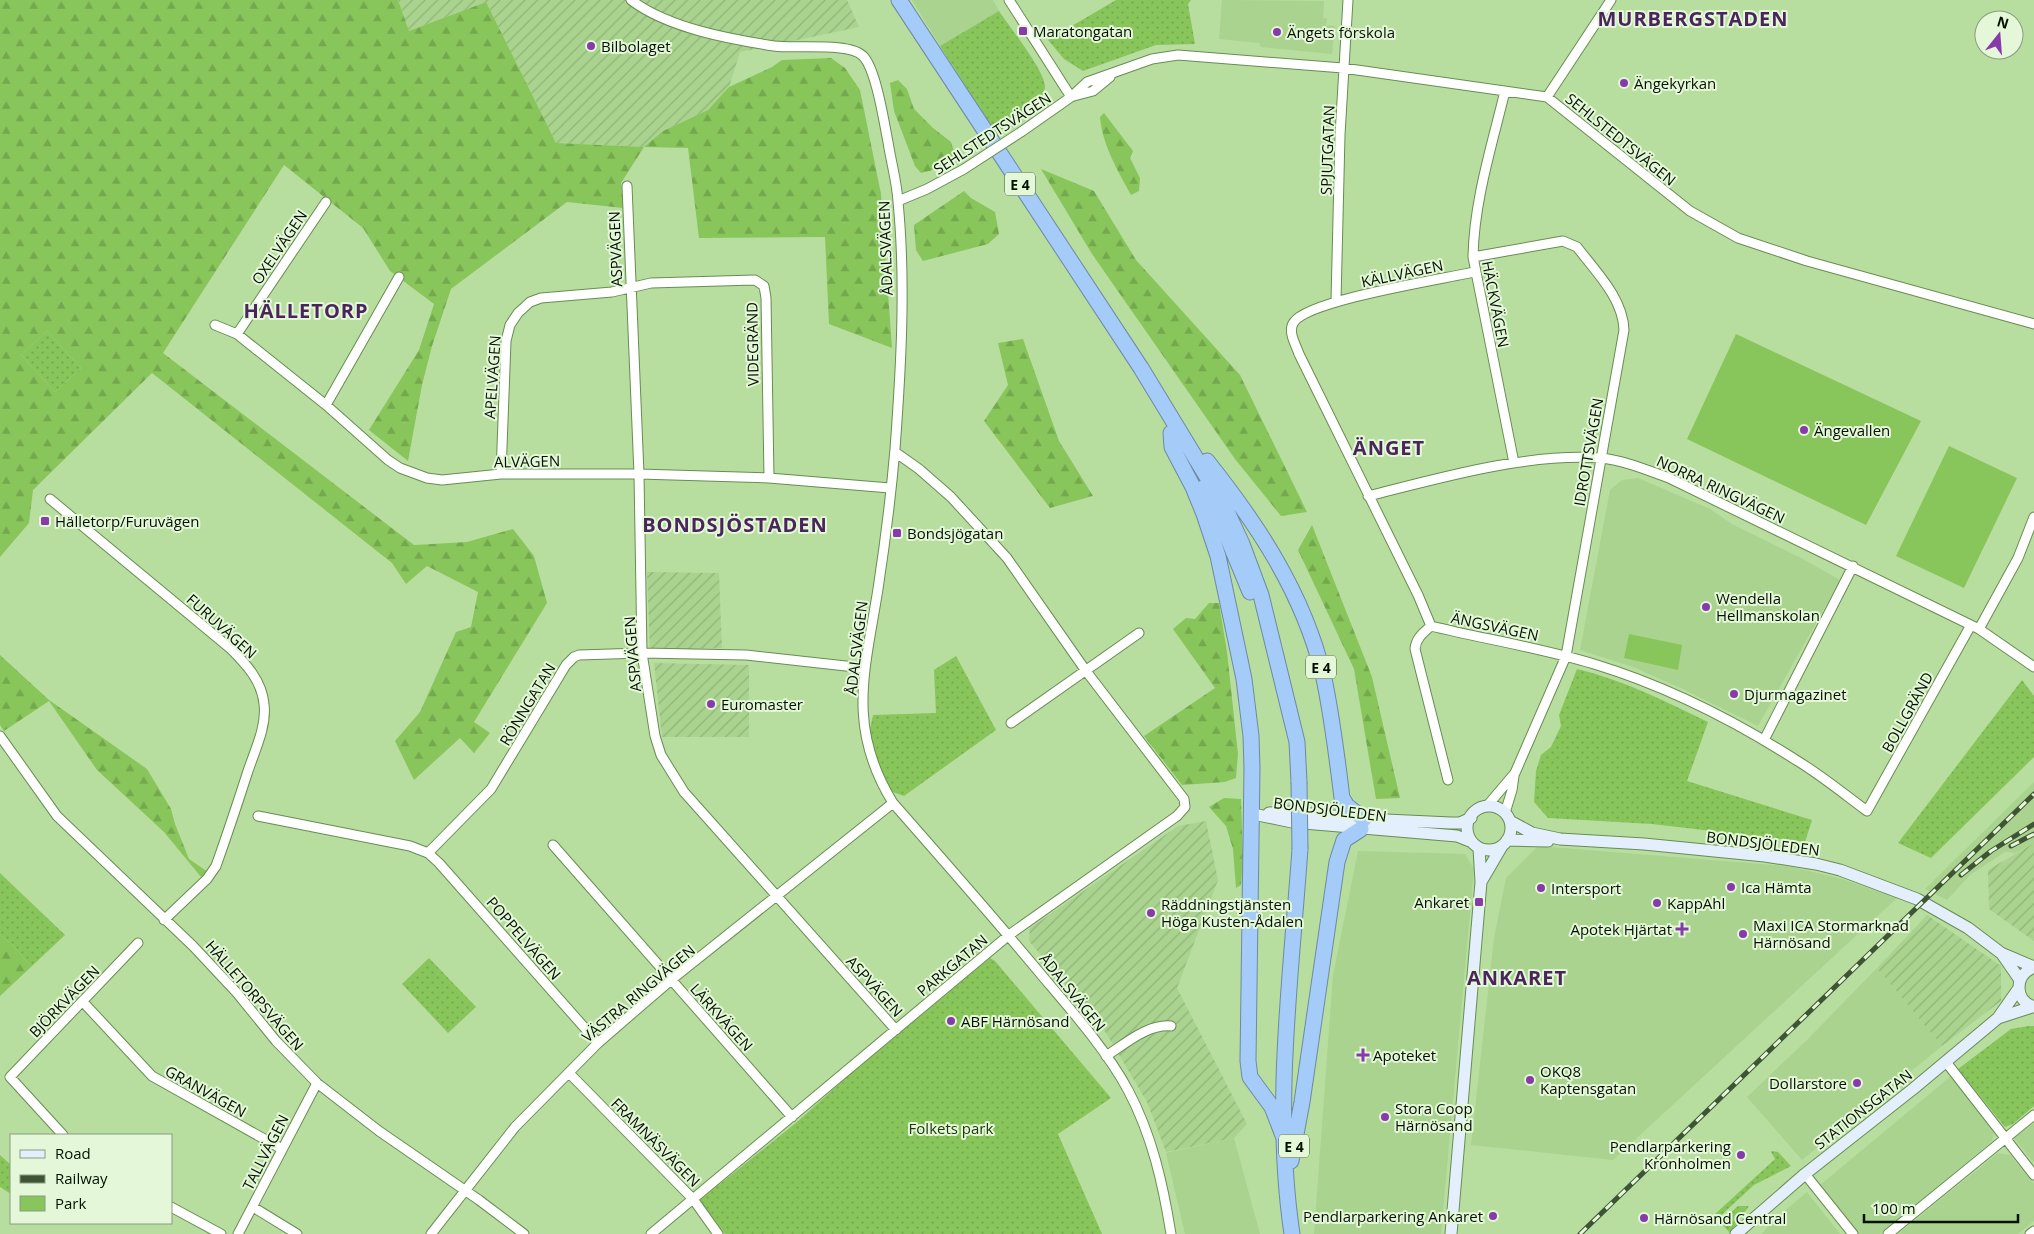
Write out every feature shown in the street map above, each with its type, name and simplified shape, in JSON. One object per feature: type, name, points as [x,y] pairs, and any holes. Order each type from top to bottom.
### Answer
[{"type":"highway","name":"E 4","points":[[888,0],[1171,433],[1200,483],[1226,534],[1278,658]]},
{"type":"highway","name":"E 4","points":[[899,0],[1141,368],[1223,503],[1242,544],[1261,595],[1278,658],[1297,742],[1300,782],[1300,850],[1283,1090],[1286,1190],[1292,1234]]},
{"type":"highway","name":"E 4","points":[[1171,433],[1172,447],[1200,505],[1218,556],[1244,680],[1251,736],[1253,814],[1249,1069],[1250,1077],[1255,1086],[1272,1107],[1284,1138]]},
{"type":"highway","name":"E 4","points":[[1188,446],[1206,460],[1225,483],[1274,554],[1294,593],[1310,633],[1322,672],[1329,706],[1342,798],[1363,824],[1344,840],[1336,862],[1302,1102],[1286,1190]]},
{"type":"main road","points":[[1451,1234],[1481,882],[1476,845],[1468,832],[1471,818],[1477,811],[1487,806],[1496,807],[1507,817],[1510,833],[1481,882]]},
{"type":"main road","name":"BONDSJÖLEDEN","points":[[1253,814],[1292,822],[1363,824],[1460,823],[1471,818]]},
{"type":"main road","name":"BONDSJÖLEDEN","points":[[1507,817],[1532,833],[1560,839],[1653,845],[1786,858],[1840,870],[1900,892],[1932,907],[1968,928],[2001,953],[2034,967]]},
{"type":"main road","name":"BONDSJÖLEDEN","points":[[1363,824],[1457,836],[1476,845]]},
{"type":"main road","name":"BONDSJÖLEDEN","points":[[1504,843],[1560,839]]},
{"type":"main road","points":[[1476,845],[1492,850],[1504,843]]},
{"type":"main road","name":"BONDSJÖLEDEN","points":[[2001,953],[2019,984],[2022,998],[2033,1007]]},
{"type":"main road","name":"STATIONSGATAN","points":[[1736,1234],[1747,1230],[1760,1212],[1998,1018],[2025,972],[2034,967]]},
{"type":"main road","name":"STATIONSGATAN","points":[[1998,1018],[2033,1007]]},
{"type":"street","name":"ÅDALSVÄGEN","points":[[631,0],[653,13],[678,24],[721,35],[790,48],[852,49],[862,55],[870,66],[884,120],[898,201],[902,307],[895,452],[878,588],[864,668],[862,708],[869,754],[879,781],[893,803],[1009,935],[1106,1056],[1128,1091],[1149,1138],[1158,1166],[1171,1234]]},
{"type":"street","points":[[1009,0],[1071,97]]},
{"type":"street","name":"SPJUTGATAN","points":[[1336,301],[1343,68],[1348,0]]},
{"type":"street","points":[[1547,97],[1611,0]]},
{"type":"street","name":"SEHLSTEDTSVÄGEN","points":[[898,201],[964,170],[1071,97],[1087,82],[1152,59],[1178,54],[1343,68],[1547,97],[1684,207],[1738,238],[1798,258],[2034,324]]},
{"type":"street","name":"HÄCKVÄGEN","points":[[1504,91],[1477,212],[1473,237],[1473,257],[1474,272],[1514,464]]},
{"type":"street","name":"ASPVÄGEN","points":[[626,186],[639,474],[642,653],[655,736],[661,755],[684,792],[896,1030]]},
{"type":"street","name":"OXELVÄGEN","points":[[237,334],[326,202]]},
{"type":"street","name":"IDROTTSVÄGEN","points":[[1473,257],[1563,240],[1577,247],[1611,292],[1622,313],[1624,330],[1566,656],[1515,773],[1507,817]]},
{"type":"street","name":"KÄLLVÄGEN","points":[[1336,301],[1474,272]]},
{"type":"street","points":[[326,405],[399,277]]},
{"type":"street","name":"VIDEGRÄND","points":[[630,287],[650,283],[742,280],[755,280],[764,286],[766,298],[769,478]]},
{"type":"street","name":"APELVÄGEN","points":[[501,474],[506,341],[510,325],[518,313],[530,302],[541,298],[612,292],[630,287]]},
{"type":"street","name":"ÄNGSVÄGEN","points":[[1336,301],[1300,316],[1292,323],[1291,332],[1299,354],[1431,626],[1566,656],[1621,673],[1664,691],[1764,740],[1805,766],[1867,811]]},
{"type":"street","name":"ALVÄGEN","points":[[215,325],[237,334],[326,405],[388,460],[414,474],[442,480],[501,474],[639,474],[769,478],[890,488]]},
{"type":"street","points":[[895,452],[919,469],[951,497],[1007,558],[1086,671]]},
{"type":"street","name":"NORRA RINGVÄGEN","points":[[1368,496],[1438,478],[1514,464],[1560,459],[1601,458],[1632,465],[1669,478],[1975,627],[2034,667]]},
{"type":"street","name":"FURUVÄGEN","points":[[50,499],[230,649],[246,664],[261,690],[264,703],[262,730],[216,866],[207,879],[164,920]]},
{"type":"street","name":"BOLLGRÄND","points":[[1867,811],[1975,627],[2018,558],[2034,517]]},
{"type":"street","points":[[1764,740],[1853,566]]},
{"type":"street","points":[[1431,626],[1420,636],[1416,642],[1415,649],[1448,780]]},
{"type":"street","points":[[1011,724],[1139,633]]},
{"type":"street","name":"RÖNNGATAN","points":[[428,853],[491,790],[570,660],[574,657],[588,654],[642,653],[746,655],[864,668]]},
{"type":"street","name":"PARKGATAN","points":[[651,1234],[1009,935],[1178,816],[1184,809],[1184,799],[1086,671]]},
{"type":"street","name":"HÄLLETORPSVÄGEN","points":[[0,736],[57,816],[193,946],[217,971],[276,1041],[317,1083],[379,1131],[480,1200],[524,1234]]},
{"type":"street","name":"IDROTTSVÄGEN","points":[[1487,806],[1515,773]]},
{"type":"street","name":"VÄSTRA RINGVÄGEN","points":[[431,1234],[515,1127],[598,1043],[671,980],[893,803]]},
{"type":"street","points":[[258,816],[410,846],[428,853]]},
{"type":"street","name":"LÄRKVÄGEN","points":[[553,845],[792,1117]]},
{"type":"street","name":"POPPELVÄGEN","points":[[428,853],[439,863],[598,1043]]},
{"type":"street","name":"BJÖRKVÄGEN","points":[[62,1134],[10,1078],[138,943]]},
{"type":"street","name":"GRANVÄGEN","points":[[83,1002],[152,1076],[282,1149]]},
{"type":"street","points":[[1106,1056],[1140,1034],[1165,1025],[1171,1026]]},
{"type":"street","points":[[1946,1062],[2034,1175]]},
{"type":"street","name":"FRAMNÄSVÄGEN","points":[[569,1073],[693,1199],[718,1234]]},
{"type":"street","name":"TALLVÄGEN","points":[[238,1234],[317,1083]]},
{"type":"street","points":[[1888,1234],[2034,1115]]},
{"type":"street","points":[[1805,1174],[1853,1234]]},
{"type":"street","points":[[252,1207],[297,1234]]},
{"type":"street","points":[[172,1208],[221,1234]]},
{"type":"street","points":[[2030,1234],[2034,1231]]},
{"type":"shaded area","points":[[398,0],[847,0],[859,27],[740,52],[729,87],[708,110],[663,131],[644,147],[556,143],[486,2],[409,31]]},
{"type":"shaded area","points":[[912,0],[993,0],[999,11],[940,46]]},
{"type":"shaded area","name":"Ängets förskola","points":[[1222,0],[1324,1],[1323,18],[1327,18],[1326,25],[1335,26],[1332,54],[1261,47],[1259,43],[1219,39]]},
{"type":"shaded area","name":"Wendella Hellmanskolan","points":[[1638,478],[1710,509],[1732,524],[1801,558],[1840,580],[1758,726],[1633,667],[1580,650],[1610,490],[1622,480]]},
{"type":"shaded area","points":[[647,572],[719,573],[722,648],[650,650]]},
{"type":"shaded area","points":[[654,663],[749,665],[749,737],[662,737]]},
{"type":"shaded area","points":[[2034,782],[2034,843],[2015,853],[2005,852],[1970,875],[1947,900],[1925,889]]},
{"type":"shaded area","points":[[1206,821],[1218,880],[1177,988],[1247,1124],[1234,1138],[1166,1152],[1147,1102],[1106,1033],[1029,941],[1030,928],[1178,826]]},
{"type":"shaded area","points":[[2034,843],[2034,941],[1989,909],[1988,870]]},
{"type":"shaded area","points":[[1538,846],[1787,866],[1839,878],[1897,898],[1613,1160],[1471,1145],[1494,938],[1506,878]]},
{"type":"shaded area","points":[[1358,851],[1465,854],[1474,869],[1441,1234],[1314,1234],[1333,975]]},
{"type":"shaded area","points":[[1927,915],[2001,966],[2001,1001],[1942,1046],[1877,968]]},
{"type":"shaded area","points":[[1877,968],[1942,1046],[1802,1160],[1747,1097],[1807,1040]]},
{"type":"shaded area","points":[[1951,1076],[1994,1132],[1992,1141],[1880,1234],[1857,1234],[1820,1185]]},
{"type":"shaded area","points":[[2034,1123],[2034,1163],[2014,1138]]},
{"type":"shaded area","points":[[1234,1138],[1260,1234],[1185,1234],[1166,1153]]},
{"type":"shaded area","points":[[1998,1153],[2010,1155],[2034,1184],[2034,1221],[2018,1234],[1898,1234]]},
{"type":"shaded area","points":[[1807,1192],[1840,1234],[1762,1234],[1771,1222]]},
{"type":"green space","points":[[0,0],[398,0],[409,31],[486,2],[556,143],[644,147],[621,183],[623,208],[567,202],[451,289],[432,346],[422,385],[408,461],[369,430],[419,350],[434,304],[390,271],[363,228],[284,165],[163,353],[414,545],[467,542],[513,529],[534,556],[547,603],[474,722],[490,733],[474,753],[460,738],[414,780],[395,741],[420,712],[456,632],[471,627],[478,592],[427,566],[406,584],[392,563],[152,373],[33,490],[29,523],[0,557]],"holes":[[[47,331],[81,368],[55,392],[21,355]]]},
{"type":"green space","points":[[1116,0],[1191,0],[1188,4],[1195,44],[1156,45],[1083,71],[1064,59],[1048,40]]},
{"type":"green space","points":[[999,11],[1040,71],[1045,87],[1039,102],[1033,109],[998,137],[940,46]]},
{"type":"green space","points":[[831,58],[845,68],[860,90],[881,194],[892,348],[829,324],[825,237],[699,238],[688,148],[644,147],[663,131],[708,110],[729,87],[772,67],[782,60]]},
{"type":"green space","points":[[898,80],[907,89],[914,109],[933,128],[951,142],[955,154],[945,167],[921,173],[915,166],[894,111],[890,83]]},
{"type":"green space","points":[[1104,113],[1133,151],[1130,158],[1140,178],[1139,191],[1131,195],[1111,157],[1104,137],[1100,117]]},
{"type":"green space","points":[[1041,169],[1094,191],[1136,260],[1240,375],[1307,512],[1281,516],[1235,459],[1092,254]]},
{"type":"green space","points":[[964,191],[971,198],[995,212],[999,234],[988,244],[923,261],[916,250],[914,225]]},
{"type":"green space","points":[[47,331],[81,368],[55,392],[21,355]]},
{"type":"green space","name":"Ängevallen","points":[[1736,334],[1921,421],[1866,525],[1687,439]]},
{"type":"green space","points":[[1023,339],[1059,441],[1093,496],[1050,508],[984,421],[1008,385],[998,343]]},
{"type":"green space","points":[[1949,446],[2017,478],[1964,588],[1896,556]]},
{"type":"green space","points":[[1312,525],[1372,677],[1400,798],[1376,799],[1354,669],[1298,550]]},
{"type":"green space","points":[[1209,603],[1219,603],[1227,652],[1238,754],[1236,778],[1225,782],[1182,785],[1144,736],[1215,688],[1173,629],[1186,618],[1195,619]]},
{"type":"green space","points":[[1629,634],[1682,645],[1678,670],[1624,658]]},
{"type":"green space","points":[[0,655],[49,700],[147,769],[171,809],[189,859],[208,872],[201,877],[164,832],[97,770],[49,701],[4,731],[0,725]]},
{"type":"green space","points":[[956,656],[996,730],[904,796],[890,791],[881,775],[869,734],[873,715],[936,713],[934,670]]},
{"type":"green space","points":[[1577,669],[1627,685],[1708,722],[1687,781],[1812,820],[1805,842],[1652,824],[1548,818],[1534,802],[1536,771],[1541,755],[1551,747],[1561,726],[1559,715]]},
{"type":"green space","points":[[2022,680],[2034,696],[2034,757],[1931,858],[1898,843]]},
{"type":"green space","points":[[1224,798],[1241,799],[1243,860],[1241,885],[1236,888],[1233,849],[1226,826],[1209,807]]},
{"type":"green space","points":[[0,873],[65,935],[31,967],[12,944],[0,935]]},
{"type":"green space","points":[[0,935],[12,944],[31,967],[0,996]]},
{"type":"green space","points":[[429,958],[476,1007],[448,1033],[402,984]]},
{"type":"green space","name":"Folkets park","points":[[990,958],[995,961],[1111,1098],[1058,1134],[1102,1234],[725,1234],[700,1200],[797,1122],[846,1078]]},
{"type":"green space","points":[[2034,1026],[2034,1106],[2013,1124],[2005,1127],[1958,1069],[2011,1029]]},
{"type":"green space","points":[[1772,1151],[1778,1152],[1791,1166],[1754,1185],[1717,1219],[1714,1215],[1775,1159]]},
{"type":"green space","points":[[0,1155],[10,1164],[10,1193],[0,1187]]},
{"type":"green space","points":[[1738,1206],[1749,1206],[1730,1233],[1720,1222]]},
{"type":"railway","points":[[1580,1234],[2034,794]]},
{"type":"railway","points":[[1961,875],[1991,851],[2034,824]]},
{"type":"railway","points":[[2011,846],[2034,834]]},
{"type":"place","name":"Maratongatan","points":[[1023,31]]},
{"type":"place","name":"Ängets förskola","points":[[1277,32]]},
{"type":"place","name":"Bilbolaget","points":[[591,46]]},
{"type":"place","name":"Ängekyrkan","points":[[1624,83]]},
{"type":"place","name":"Ängevallen","points":[[1804,430]]},
{"type":"place","name":"Hälletorp/Furuvägen","points":[[45,521]]},
{"type":"place","name":"Bondsjögatan","points":[[897,533]]},
{"type":"place","name":"Wendella Hellmanskolan","points":[[1706,607]]},
{"type":"place","name":"Djurmagazinet","points":[[1734,694]]},
{"type":"place","name":"Euromaster","points":[[711,704]]},
{"type":"place","name":"Ica Hämta","points":[[1731,887]]},
{"type":"place","name":"Intersport","points":[[1541,888]]},
{"type":"place","name":"Ankaret","points":[[1479,902]]},
{"type":"place","name":"KappAhl","points":[[1657,903]]},
{"type":"place","name":"Räddningstjänsten Höga Kusten-Ådalen","points":[[1151,913]]},
{"type":"place","name":"Apotek Hjärtat","points":[[1682,929]]},
{"type":"place","name":"Maxi ICA Stormarknad Härnösand","points":[[1743,934]]},
{"type":"place","name":"ABF Härnösand","points":[[951,1021]]},
{"type":"place","name":"Apoteket","points":[[1363,1055]]},
{"type":"place","name":"OKQ8 Kaptensgatan","points":[[1530,1080]]},
{"type":"place","name":"Dollarstore","points":[[1857,1083]]},
{"type":"place","name":"Stora Coop Härnösand","points":[[1385,1117]]},
{"type":"place","name":"Pendlarparkering Kronholmen","points":[[1741,1155]]},
{"type":"place","name":"Pendlarparkering Ankaret","points":[[1493,1216]]},
{"type":"place","name":"Härnösand Central","points":[[1644,1218]]},
{"type":"district","name":"MURBERGSTADEN","points":[[1693,18]]},
{"type":"district","name":"HÄLLETORP","points":[[306,310]]},
{"type":"district","name":"ÄNGET","points":[[1389,447]]},
{"type":"district","name":"BONDSJÖSTADEN","points":[[735,524]]},
{"type":"district","name":"ANKARET","points":[[1517,977]]}]
